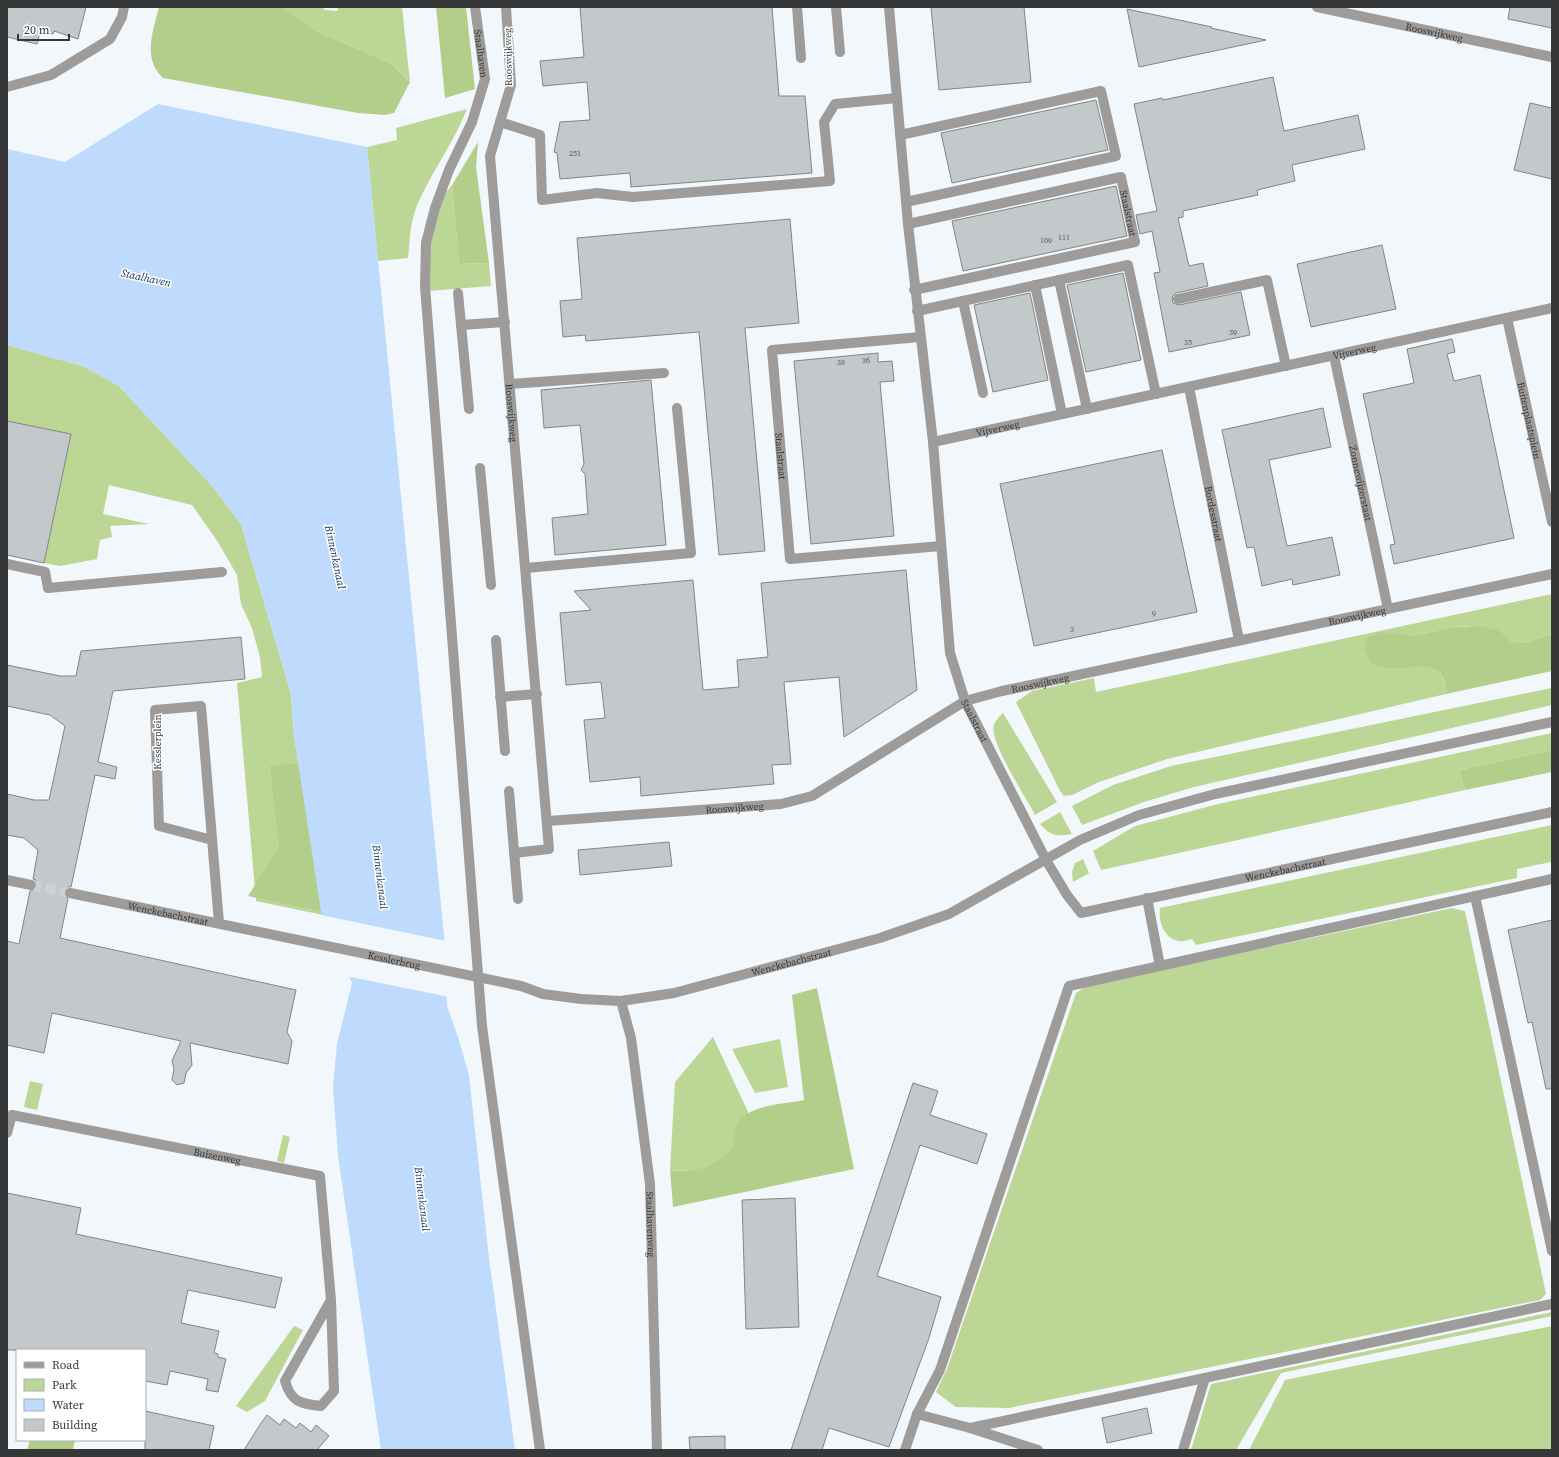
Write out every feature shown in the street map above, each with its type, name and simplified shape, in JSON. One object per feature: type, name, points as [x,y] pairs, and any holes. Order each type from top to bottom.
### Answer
[{"type":"street","points":[[7,87],[50,74],[110,39],[122,17],[124,7]]},
{"type":"street","name":"Staalhaven","points":[[475,7],[485,79],[472,122],[449,170],[435,208],[426,243],[425,286],[482,1026],[540,1450]]},
{"type":"street","name":"Rooswijkweg","points":[[506,7],[511,85],[490,156],[548,821],[549,849],[514,853]]},
{"type":"street","points":[[797,7],[801,58]]},
{"type":"street","points":[[836,7],[840,52]]},
{"type":"street","name":"Staalstraat","points":[[889,7],[914,290],[933,442],[950,653],[965,701],[1046,860]]},
{"type":"street","name":"Rooswijkweg","points":[[1317,7],[1552,58]]},
{"type":"street","points":[[900,135],[1101,91],[1116,156],[906,202]]},
{"type":"street","points":[[500,122],[540,135],[542,200],[597,193],[633,197],[830,181],[824,122],[835,104],[897,98]]},
{"type":"street","name":"Staalstraat","points":[[908,224],[1121,177],[1135,242],[914,290]]},
{"type":"street","points":[[917,311],[1128,265],[1156,394]]},
{"type":"street","points":[[1059,280],[1087,409]]},
{"type":"street","points":[[1178,299],[1267,280],[1286,366]]},
{"type":"street","points":[[1035,285],[1062,414]]},
{"type":"street","points":[[458,293],[469,410]]},
{"type":"street","points":[[963,301],[983,393]]},
{"type":"street","name":"Vijverweg","points":[[933,442],[1552,308]]},
{"type":"street","name":"Buitenplaatsplein","points":[[1507,318],[1552,522]]},
{"type":"street","points":[[462,325],[505,322]]},
{"type":"street","name":"Staalstraat","points":[[920,337],[772,350],[790,559],[941,546]]},
{"type":"street","name":"Zonnewijzerstaat","points":[[1334,356],[1388,610]]},
{"type":"street","points":[[510,384],[664,373]]},
{"type":"street","name":"Bordesstraat","points":[[1189,387],[1239,640]]},
{"type":"street","points":[[526,568],[691,553],[677,408]]},
{"type":"street","points":[[480,468],[491,585]]},
{"type":"street","points":[[7,564],[45,572],[48,588],[222,572]]},
{"type":"street","name":"Rooswijkweg","points":[[548,821],[781,804],[812,796],[965,701],[1002,691],[1552,574]]},
{"type":"street","points":[[496,640],[505,751]]},
{"type":"street","points":[[500,697],[537,694]]},
{"type":"street","name":"Kesslerplein","points":[[212,840],[159,826],[155,710],[201,706],[219,923]]},
{"type":"street","name":"Wenckebachstraat","points":[[521,986],[542,994],[581,999],[621,1001],[674,993],[880,938],[949,914],[1080,840],[1139,815],[1215,794],[1552,722]]},
{"type":"street","points":[[509,792],[518,898]]},
{"type":"street","name":"Wenckebachstraat","points":[[1046,860],[1067,895],[1082,913],[1146,898],[1552,812]]},
{"type":"street","points":[[905,1450],[917,1414],[940,1370],[1069,986],[1552,879]]},
{"type":"street","points":[[7,880],[31,885]]},
{"type":"street","name":"Wenckebachstraat","points":[[70,893],[267,933]]},
{"type":"street","points":[[1475,896],[1552,1251]]},
{"type":"street","points":[[1146,898],[1160,966]]},
{"type":"street","name":"Kesslerbrug","points":[[267,933],[521,986]]},
{"type":"street","name":"Staalhavenweg","points":[[621,1001],[631,1038],[650,1184],[657,1450]]},
{"type":"street","name":"Buizenweg","points":[[7,1133],[12,1115],[320,1176],[331,1300],[334,1391],[321,1406],[304,1404],[291,1396],[285,1381],[331,1300]]},
{"type":"street","points":[[970,1428],[1552,1304]]},
{"type":"street","points":[[1183,1450],[1205,1378]]},
{"type":"street","points":[[917,1414],[970,1428],[1038,1450]]},
{"type":"green space","points":[[159,7],[283,7],[316,31],[392,64],[410,82],[394,113],[385,115],[358,113],[163,78],[153,62],[151,53],[152,35]]},
{"type":"green space","points":[[283,7],[322,7],[325,10],[338,11],[337,7],[402,7],[410,82],[392,64],[316,31]]},
{"type":"green space","points":[[436,7],[466,7],[475,89],[445,98]]},
{"type":"green space","points":[[467,109],[456,133],[416,208],[411,229],[408,258],[378,261],[367,147],[397,140],[396,128]]},
{"type":"green space","points":[[478,142],[476,167],[489,263],[459,264],[452,185]]},
{"type":"green space","points":[[452,185],[459,264],[489,263],[491,286],[429,291],[430,224],[443,196]]},
{"type":"green space","points":[[7,345],[83,366],[119,386],[214,488],[241,524],[291,694],[294,736],[323,915],[256,901],[237,683],[262,677],[260,657],[252,628],[241,604],[237,575],[218,542],[192,505],[109,485],[103,514],[149,524],[110,526],[112,537],[100,540],[97,559],[60,566],[44,563],[71,434],[7,421]]},
{"type":"green space","points":[[1552,594],[1552,634],[1523,643],[1510,641],[1501,631],[1467,626],[1451,627],[1414,636],[1389,668],[1419,666],[1435,669],[1441,674],[1445,682],[1446,694],[1167,759],[1099,782],[1072,795],[1064,796],[1060,791],[1016,702],[1032,691],[1094,678],[1096,692]]},
{"type":"green space","points":[[1480,626],[1501,631],[1510,641],[1523,643],[1552,634],[1552,671],[1446,694],[1445,682],[1441,674],[1435,669],[1428,667],[1386,668],[1370,663],[1364,648],[1368,637],[1381,632],[1414,636],[1451,627]]},
{"type":"green space","points":[[1552,688],[1552,705],[1194,787],[1144,802],[1082,825],[1072,806],[1113,785],[1171,766]]},
{"type":"green space","points":[[1003,713],[1057,802],[1035,815],[1009,770],[997,743],[994,733],[994,725],[996,720]]},
{"type":"green space","points":[[1552,733],[1552,750],[1459,770],[1465,790],[1101,870],[1093,851],[1135,826],[1218,804]]},
{"type":"green space","points":[[1552,750],[1552,772],[1465,790],[1459,770]]},
{"type":"green space","points":[[299,763],[321,911],[248,896],[279,848],[270,766]]},
{"type":"green space","points":[[1060,812],[1072,834],[1054,835],[1040,824]]},
{"type":"green space","points":[[1552,825],[1552,865],[1551,862],[1517,869],[1517,878],[1196,945],[1192,939],[1179,941],[1169,937],[1161,924],[1160,908]]},
{"type":"green space","points":[[1083,859],[1089,873],[1073,882],[1072,872],[1075,863]]},
{"type":"green space","points":[[1452,908],[1465,911],[1546,1294],[1540,1300],[1009,1408],[956,1407],[936,1392],[947,1369],[1076,993],[1086,986]]},
{"type":"green space","points":[[817,988],[854,1169],[673,1207],[670,1170],[686,1171],[696,1169],[705,1167],[722,1159],[732,1146],[737,1124],[748,1113],[763,1107],[804,1100],[792,995]]},
{"type":"green space","points":[[713,1037],[749,1114],[740,1122],[730,1151],[726,1157],[719,1162],[694,1170],[670,1170],[675,1082]]},
{"type":"green space","points":[[780,1039],[788,1087],[755,1093],[732,1049]]},
{"type":"green space","points":[[30,1081],[43,1084],[37,1110],[24,1107]]},
{"type":"green space","points":[[283,1135],[290,1137],[284,1163],[277,1161]]},
{"type":"green space","points":[[1552,1312],[1552,1316],[1281,1373],[1236,1450],[1191,1450],[1211,1384]]},
{"type":"green space","points":[[294,1326],[303,1330],[265,1401],[247,1412],[236,1406]]},
{"type":"green space","points":[[1552,1326],[1552,1450],[1249,1450],[1285,1380]]},
{"type":"green space","points":[[30,1441],[75,1441],[73,1450],[27,1450]]},
{"type":"water","name":"Binnenkanaal","points":[[158,104],[367,147],[444,936],[447,1006],[469,1075],[488,1250],[515,1450],[381,1450],[338,1156],[333,1087],[337,1044],[352,983],[321,911],[294,736],[291,694],[241,524],[214,488],[119,386],[83,366],[7,345],[7,149],[65,162]]},
{"type":"pier","points":[[321,915],[446,941],[449,997],[346,976]]},
{"type":"building","points":[[7,7],[86,7],[78,39],[54,31],[53,34],[40,32],[37,44],[7,37]]},
{"type":"building","points":[[580,7],[772,7],[779,96],[805,96],[812,173],[631,187],[630,173],[560,179],[557,153],[554,152],[560,122],[590,120],[587,82],[543,86],[540,61],[584,57]]},
{"type":"building","points":[[931,7],[1024,7],[1031,82],[939,90]]},
{"type":"building","points":[[1510,7],[1552,7],[1552,28],[1508,19]]},
{"type":"building","points":[[1127,9],[1212,27],[1211,28],[1266,40],[1139,67]]},
{"type":"building","points":[[1273,77],[1284,131],[1358,115],[1365,149],[1292,165],[1295,181],[1257,190],[1258,195],[1183,211],[1183,217],[1178,218],[1189,266],[1203,263],[1208,286],[1176,293],[1172,297],[1173,303],[1179,305],[1241,292],[1250,335],[1169,352],[1154,273],[1160,272],[1152,231],[1140,234],[1136,215],[1157,211],[1134,104],[1162,98],[1163,100]]},
{"type":"building","points":[[1096,100],[1108,150],[952,183],[941,133]]},
{"type":"building","points":[[1530,103],[1552,108],[1552,179],[1514,170]]},
{"type":"building","points":[[1116,186],[1127,236],[963,271],[952,221]]},
{"type":"building","points":[[790,219],[799,323],[745,328],[765,551],[719,555],[699,332],[586,341],[585,335],[563,337],[560,301],[582,299],[577,238]]},
{"type":"building","points":[[1382,245],[1396,309],[1311,327],[1297,264]]},
{"type":"building","points":[[1123,273],[1141,360],[1086,372],[1067,285]]},
{"type":"building","points":[[1030,293],[1048,380],[993,392],[974,305]]},
{"type":"building","points":[[1452,339],[1455,352],[1447,354],[1454,381],[1480,375],[1514,538],[1394,564],[1390,545],[1395,544],[1363,394],[1414,383],[1407,349]]},
{"type":"building","points":[[878,353],[878,362],[892,361],[894,381],[880,382],[894,536],[811,544],[794,361]]},
{"type":"building","points":[[651,380],[666,545],[555,555],[552,518],[588,514],[585,474],[581,470],[584,464],[580,425],[544,428],[541,390]]},
{"type":"building","points":[[1323,408],[1331,447],[1269,460],[1287,546],[1332,537],[1340,575],[1293,585],[1292,579],[1262,586],[1254,547],[1247,548],[1222,430]]},
{"type":"building","points":[[7,421],[71,434],[44,563],[7,555]]},
{"type":"building","points":[[1162,450],[1197,612],[1034,646],[1000,484]]},
{"type":"building","points":[[906,570],[917,690],[844,737],[839,677],[784,682],[791,764],[772,765],[774,784],[641,796],[640,777],[590,782],[584,720],[605,718],[601,682],[566,685],[560,613],[591,610],[574,591],[693,580],[703,690],[739,687],[737,660],[768,657],[761,583]]},
{"type":"building","points":[[241,637],[245,679],[113,691],[98,762],[117,767],[115,779],[95,775],[71,887],[68,887],[64,891],[64,895],[68,899],[60,938],[296,990],[287,1032],[292,1041],[288,1064],[190,1043],[192,1065],[186,1073],[184,1083],[177,1085],[172,1080],[174,1069],[172,1061],[181,1041],[52,1013],[44,1053],[7,1045],[7,941],[19,944],[30,891],[36,890],[37,886],[36,880],[33,879],[38,850],[24,838],[7,835],[7,794],[34,800],[49,800],[65,726],[50,715],[7,706],[7,665],[60,676],[76,676],[81,651]]},
{"type":"building","points":[[669,842],[672,866],[580,875],[578,850]]},
{"type":"building","points":[[1552,920],[1552,1089],[1546,1089],[1532,1022],[1528,1023],[1508,930]]},
{"type":"building","points":[[913,1083],[938,1091],[930,1115],[987,1134],[977,1164],[920,1145],[877,1276],[941,1297],[929,1338],[889,1447],[829,1428],[822,1450],[791,1450]]},
{"type":"building","points":[[7,1193],[81,1208],[76,1234],[282,1278],[275,1308],[188,1290],[181,1323],[219,1331],[214,1353],[218,1354],[218,1357],[226,1359],[218,1392],[206,1390],[208,1379],[170,1371],[167,1385],[146,1381],[146,1349],[7,1350]]},
{"type":"building","points":[[795,1198],[799,1327],[746,1329],[742,1200]]},
{"type":"building","points":[[1147,1408],[1152,1433],[1107,1443],[1102,1418]]},
{"type":"building","points":[[146,1411],[214,1426],[209,1450],[145,1450]]},
{"type":"building","points":[[267,1415],[280,1425],[284,1419],[296,1428],[300,1423],[311,1432],[316,1425],[329,1436],[317,1450],[244,1450]]},
{"type":"building","points":[[725,1436],[725,1450],[690,1450],[689,1437]]},
{"type":"tunnel","points":[[31,885],[70,893]]}]
